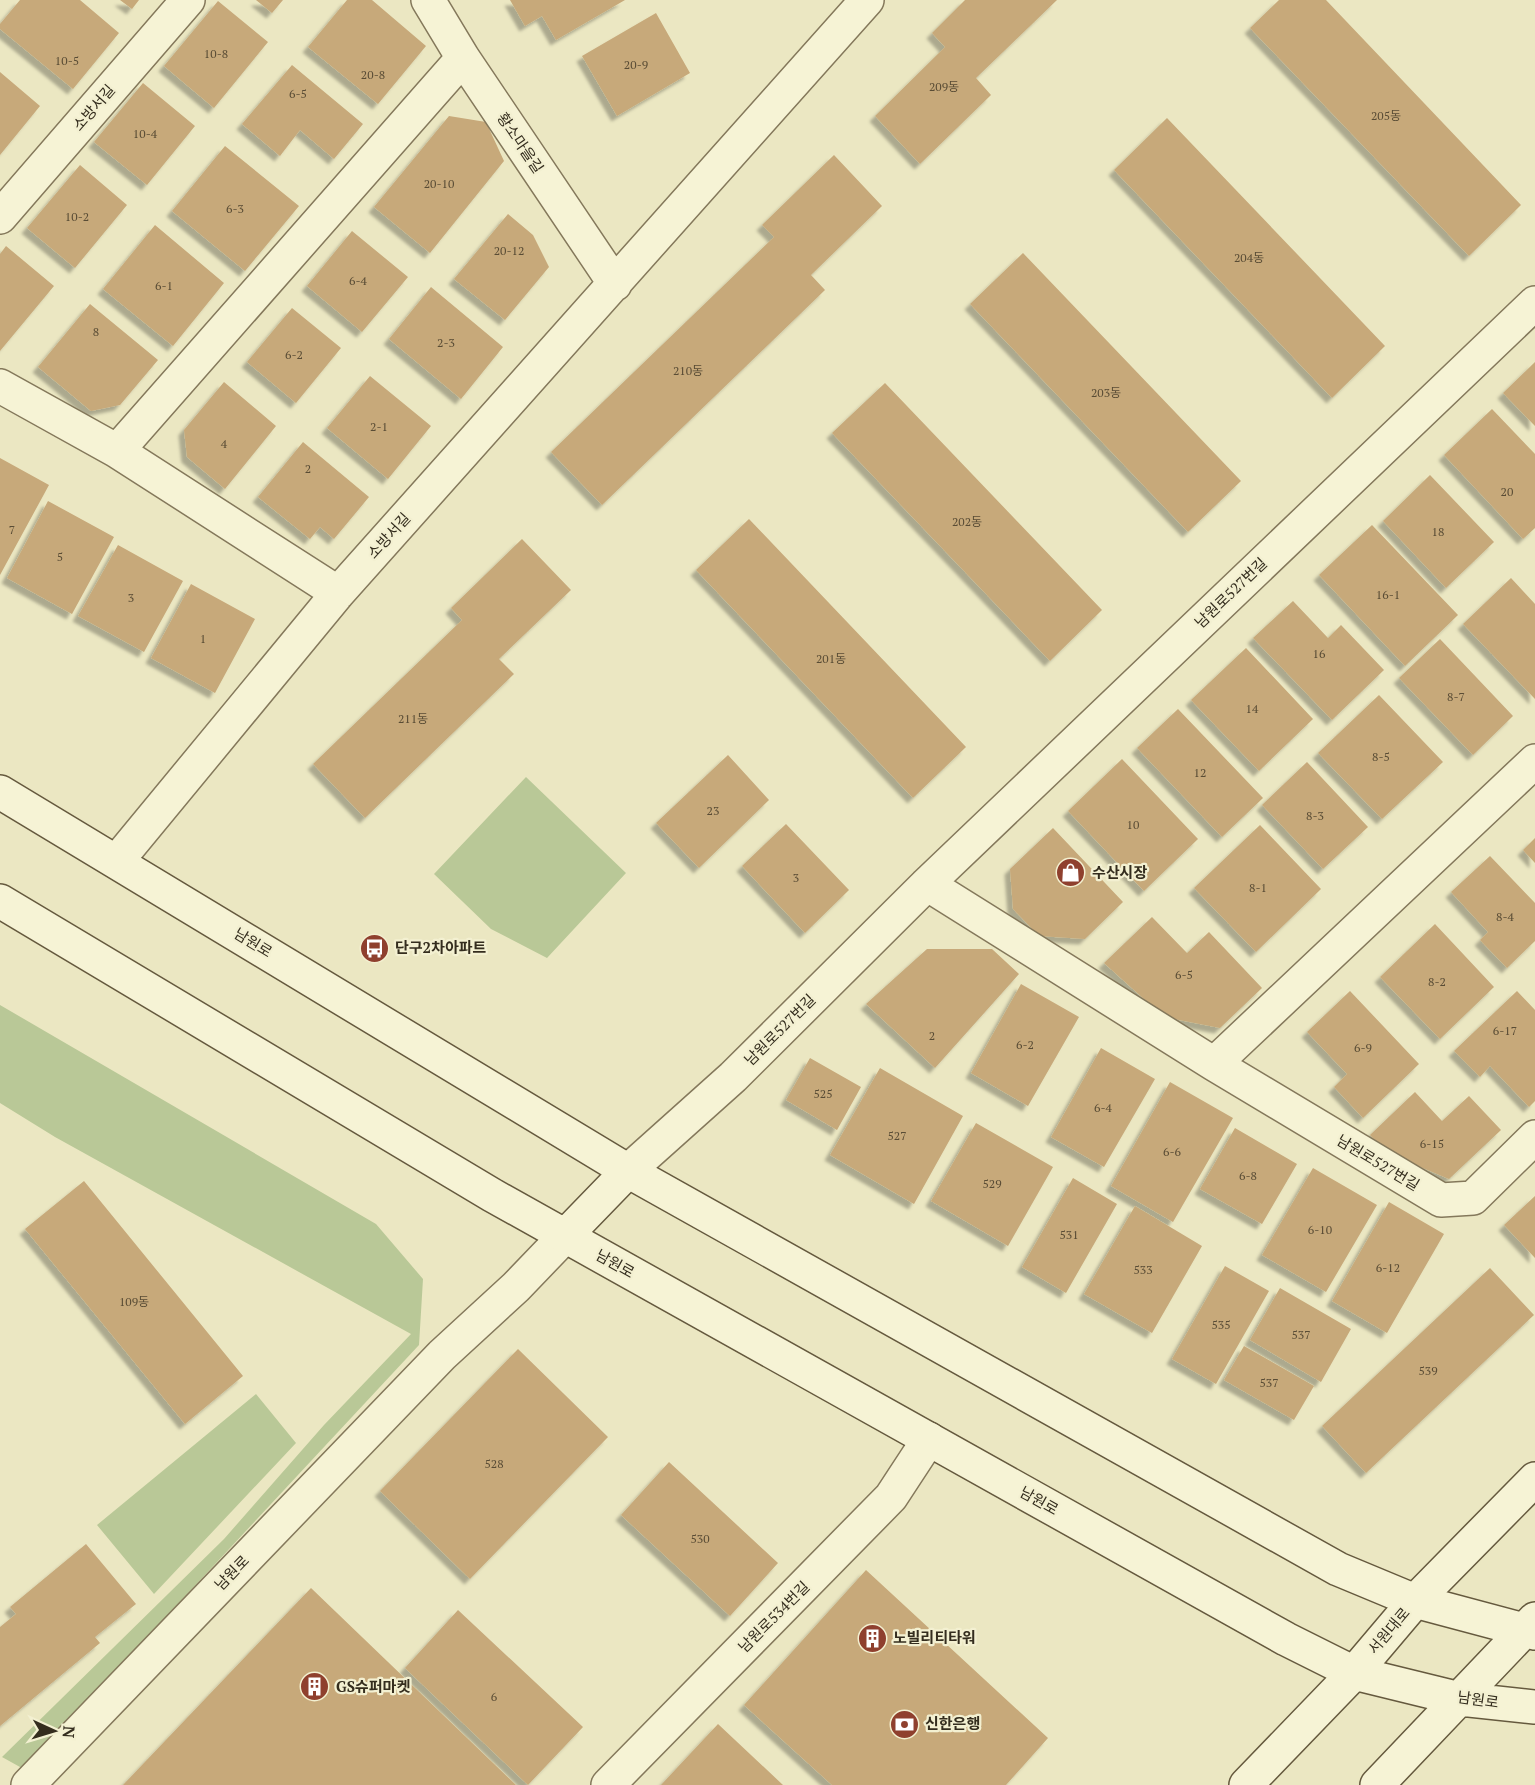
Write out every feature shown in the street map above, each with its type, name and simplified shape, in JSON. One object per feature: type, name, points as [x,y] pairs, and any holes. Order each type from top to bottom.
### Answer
[{"type":"street","name":"소방서길","points":[[0,217],[188,0]]},
{"type":"street","name":"황소마을길","points":[[428,0],[463,58],[615,284]]},
{"type":"street","name":"소방서길","points":[[117,861],[338,593],[867,0]]},
{"type":"street","points":[[117,451],[463,58]]},
{"type":"street","name":"남원로527번길","points":[[628,1172],[733,1077],[927,884],[1535,303]]},
{"type":"street","points":[[0,387],[117,451],[338,593]]},
{"type":"street","points":[[1214,1064],[1535,761]]},
{"type":"street","name":"남원로","points":[[0,792],[628,1172],[1338,1569],[1415,1601],[1531,1628]]},
{"type":"street","name":"남원로527번길","points":[[927,884],[1214,1064],[1441,1200],[1473,1198],[1535,1137]]},
{"type":"street","name":"남원로","points":[[0,901],[565,1236],[1286,1639],[1354,1673],[1460,1699],[1535,1707]]},
{"type":"street","name":"남원로","points":[[45,1779],[442,1355],[516,1287],[628,1172]]},
{"type":"street","name":"남원로534번길","points":[[608,1785],[891,1497],[929,1439]]},
{"type":"street","name":"서원대로","points":[[1246,1785],[1354,1673],[1415,1601],[1535,1479]]},
{"type":"street","points":[[1377,1785],[1531,1628]]},
{"type":"green space","points":[[526,777],[626,873],[547,958],[491,929],[434,874]]},
{"type":"green space","points":[[0,1005],[376,1224],[423,1279],[419,1345],[97,1691],[29,1772],[2,1757],[224,1539],[324,1425],[411,1334],[55,1137],[0,1103]]},
{"type":"green space","points":[[256,1394],[296,1443],[154,1594],[97,1525]]},
{"type":"building","points":[[20,0],[80,0],[119,33],[73,89],[0,29],[0,24]]},
{"type":"building","points":[[120,0],[139,0],[132,9]]},
{"type":"building","points":[[256,0],[283,0],[272,13]]},
{"type":"building","points":[[347,0],[372,0],[426,46],[378,104],[308,47]]},
{"type":"building","points":[[510,0],[625,0],[556,40],[542,16],[525,26]]},
{"type":"building","points":[[965,0],[1057,0],[976,78],[991,95],[920,164],[875,116],[945,47],[932,33]]},
{"type":"building","points":[[1279,0],[1326,0],[1521,205],[1469,256],[1250,28]]},
{"type":"building","points":[[218,1],[268,42],[214,108],[164,66]]},
{"type":"building","points":[[656,13],[690,73],[617,116],[582,56]]},
{"type":"building","points":[[292,65],[363,124],[334,159],[300,130],[280,156],[242,124]]},
{"type":"building","points":[[0,72],[40,106],[0,155]]},
{"type":"building","points":[[143,83],[195,126],[147,185],[94,142]]},
{"type":"building","points":[[449,116],[486,122],[504,161],[430,253],[374,207]]},
{"type":"building","points":[[1167,118],[1385,346],[1332,398],[1114,170]]},
{"type":"building","points":[[225,146],[299,206],[245,271],[172,211]]},
{"type":"building","points":[[834,155],[882,206],[811,275],[825,290],[602,505],[551,452],[774,237],[762,225]]},
{"type":"building","points":[[80,165],[127,205],[75,268],[27,228]]},
{"type":"building","points":[[508,214],[533,235],[549,267],[505,320],[454,279]]},
{"type":"building","points":[[155,225],[224,283],[173,346],[103,289]]},
{"type":"building","points":[[352,231],[408,277],[362,332],[307,286]]},
{"type":"building","points":[[6,246],[54,286],[0,351],[0,254]]},
{"type":"building","points":[[1023,253],[1241,481],[1188,532],[970,304]]},
{"type":"building","points":[[431,287],[503,347],[461,399],[389,339]]},
{"type":"building","points":[[90,304],[158,360],[120,405],[91,411],[38,367]]},
{"type":"building","points":[[292,308],[341,348],[296,403],[247,362]]},
{"type":"building","points":[[1535,362],[1535,426],[1503,393]]},
{"type":"building","points":[[370,376],[431,426],[388,479],[327,428]]},
{"type":"building","points":[[224,382],[276,426],[225,489],[187,457],[184,430]]},
{"type":"building","points":[[885,383],[1102,610],[1050,661],[832,433]]},
{"type":"building","points":[[1492,409],[1535,454],[1535,528],[1523,539],[1444,455]]},
{"type":"building","points":[[303,442],[369,497],[334,539],[320,527],[310,539],[258,497]]},
{"type":"building","points":[[0,458],[49,485],[0,575]]},
{"type":"building","points":[[1430,475],[1494,542],[1446,588],[1383,521]]},
{"type":"building","points":[[48,501],[114,537],[72,614],[7,578]]},
{"type":"building","points":[[749,519],[966,747],[913,798],[696,570]]},
{"type":"building","points":[[1372,525],[1458,615],[1405,666],[1319,575]]},
{"type":"building","points":[[522,539],[571,590],[499,659],[514,674],[365,818],[313,764],[462,620],[451,608]]},
{"type":"building","points":[[118,545],[183,581],[144,652],[78,616]]},
{"type":"building","points":[[1511,578],[1535,604],[1535,699],[1463,624]]},
{"type":"building","points":[[191,584],[255,619],[215,693],[151,658]]},
{"type":"building","points":[[1293,601],[1328,638],[1341,625],[1384,670],[1332,720],[1253,638]]},
{"type":"building","points":[[1440,639],[1513,716],[1473,755],[1399,678]]},
{"type":"building","points":[[1246,648],[1313,719],[1259,771],[1191,700]]},
{"type":"building","points":[[1379,695],[1443,762],[1382,819],[1318,753]]},
{"type":"building","points":[[1178,709],[1263,798],[1222,837],[1137,748]]},
{"type":"building","points":[[728,755],[769,800],[699,868],[656,823]]},
{"type":"building","points":[[1122,759],[1198,839],[1144,891],[1068,811]]},
{"type":"building","points":[[1307,762],[1368,827],[1323,869],[1262,805]]},
{"type":"building","points":[[786,824],[849,890],[805,933],[742,866]]},
{"type":"building","points":[[1260,825],[1321,889],[1256,952],[1194,888]]},
{"type":"building","points":[[1053,828],[1123,902],[1085,939],[1039,936],[1013,909],[1010,869]]},
{"type":"building","points":[[1535,838],[1535,863],[1523,850]]},
{"type":"building","points":[[1490,856],[1535,903],[1535,941],[1507,968],[1480,940],[1488,932],[1451,892]]},
{"type":"building","points":[[1152,917],[1187,953],[1209,932],[1262,988],[1220,1028],[1164,1017],[1104,963]]},
{"type":"building","points":[[1435,924],[1494,987],[1440,1039],[1380,977]]},
{"type":"building","points":[[927,949],[992,949],[1019,974],[935,1068],[866,1004]]},
{"type":"building","points":[[1021,984],[1079,1017],[1028,1106],[971,1073]]},
{"type":"building","points":[[1350,991],[1419,1064],[1363,1118],[1334,1087],[1347,1074],[1307,1032]]},
{"type":"building","points":[[1517,991],[1535,1010],[1535,1101],[1529,1107],[1490,1066],[1480,1077],[1454,1051]]},
{"type":"building","points":[[1101,1048],[1155,1079],[1104,1167],[1051,1137]]},
{"type":"building","points":[[810,1058],[861,1087],[837,1130],[786,1100]]},
{"type":"building","points":[[880,1068],[963,1116],[914,1204],[830,1155]]},
{"type":"building","points":[[1170,1082],[1233,1118],[1173,1222],[1111,1186]]},
{"type":"building","points":[[1415,1092],[1442,1121],[1469,1096],[1501,1130],[1449,1179],[1387,1153],[1370,1135]]},
{"type":"building","points":[[976,1123],[1053,1167],[1008,1246],[931,1201]]},
{"type":"building","points":[[1235,1128],[1297,1164],[1262,1224],[1200,1189]]},
{"type":"building","points":[[1313,1168],[1377,1205],[1326,1292],[1262,1255]]},
{"type":"building","points":[[1073,1178],[1117,1204],[1066,1293],[1022,1267]]},
{"type":"building","points":[[84,1181],[243,1376],[185,1424],[25,1229]]},
{"type":"building","points":[[1535,1196],[1535,1258],[1504,1225]]},
{"type":"building","points":[[1389,1202],[1444,1234],[1387,1333],[1332,1301]]},
{"type":"building","points":[[1135,1206],[1202,1246],[1152,1333],[1084,1294]]},
{"type":"building","points":[[1225,1266],[1269,1291],[1216,1384],[1172,1359]]},
{"type":"building","points":[[1490,1268],[1534,1315],[1366,1473],[1322,1426]]},
{"type":"building","points":[[1280,1288],[1351,1329],[1321,1382],[1250,1340]]},
{"type":"building","points":[[1244,1346],[1314,1386],[1294,1420],[1224,1380]]},
{"type":"building","points":[[518,1349],[608,1437],[470,1579],[380,1491]]},
{"type":"building","points":[[669,1462],[778,1563],[730,1616],[621,1515]]},
{"type":"building","points":[[86,1544],[136,1604],[95,1637],[100,1643],[0,1726],[0,1627],[16,1614],[10,1607]]},
{"type":"building","name":"노빌리티타워","points":[[866,1570],[1048,1738],[1006,1785],[832,1785],[744,1705]]},
{"type":"building","name":"GS슈퍼마켓","points":[[311,1588],[516,1785],[123,1785]]},
{"type":"building","points":[[458,1610],[583,1727],[528,1785],[405,1668]]},
{"type":"building","points":[[718,1724],[783,1785],[661,1785]]},
{"type":"place","name":"수산시장","points":[[1071,873]]},
{"type":"place","name":"단구2차아파트","points":[[374,948]]},
{"type":"place","name":"노빌리티타워","points":[[872,1638]]},
{"type":"place","name":"GS슈퍼마켓","points":[[315,1687]]},
{"type":"place","name":"신한은행","points":[[904,1724]]}]
